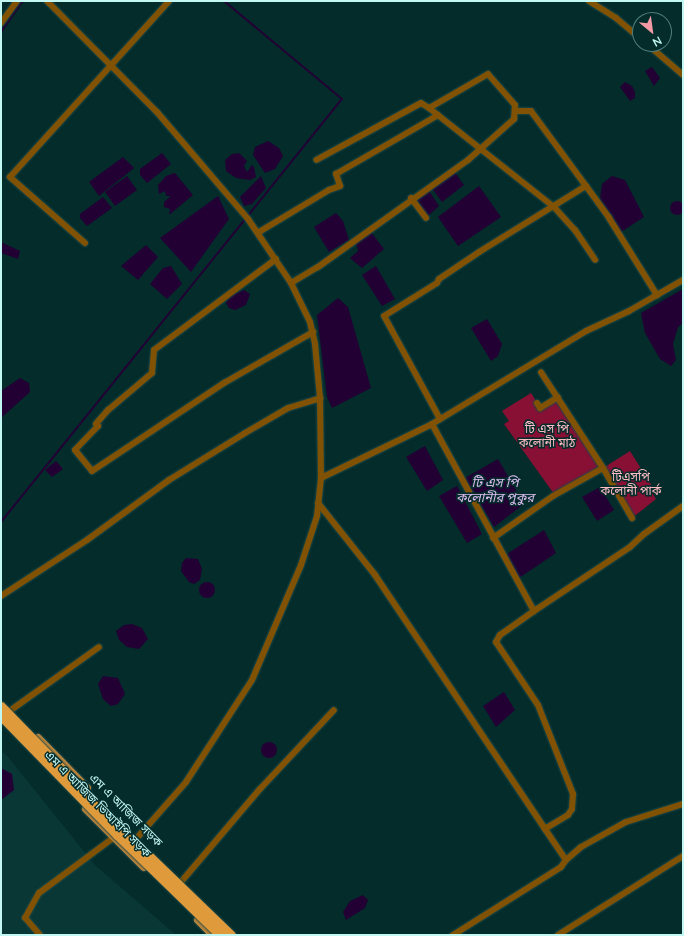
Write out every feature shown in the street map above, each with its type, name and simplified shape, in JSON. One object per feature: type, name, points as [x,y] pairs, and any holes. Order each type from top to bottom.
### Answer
[{"type":"highway","points":[[1,706],[112,820],[231,935]]},
{"type":"highway","points":[[1,716],[215,935]]},
{"type":"main road","name":"এম এ আজিজ সড়ক","points":[[1,700],[136,839],[235,935]]},
{"type":"main road","name":"এম এ আজিজ ভিআইপি সড়ক","points":[[1,722],[113,838],[215,935]]},
{"type":"street","points":[[1,23],[17,1]]},
{"type":"street","points":[[47,1],[109,66],[157,112],[259,232],[291,283],[313,332],[320,398],[322,478],[317,516],[301,565],[252,680],[186,782],[136,839]]},
{"type":"street","points":[[84,243],[10,177],[169,1]]},
{"type":"street","points":[[589,1],[616,18],[632,31]]},
{"type":"street","points":[[656,52],[683,75]]},
{"type":"street","points":[[291,283],[318,267],[411,198],[482,148],[514,119],[515,105],[488,74],[429,108]]},
{"type":"street","points":[[316,160],[421,103],[482,148],[554,206],[575,230],[595,260]]},
{"type":"street","points":[[515,111],[531,111],[609,218],[657,295]]},
{"type":"street","points":[[259,232],[329,190],[340,186],[336,174],[438,115]]},
{"type":"street","points":[[440,419],[384,316],[437,283],[439,279],[479,252],[586,186]]},
{"type":"street","points":[[411,198],[426,218]]},
{"type":"street","points":[[276,259],[154,350],[152,373],[108,410],[96,424],[98,426],[75,450],[92,472],[224,383],[313,332]]},
{"type":"street","points":[[322,478],[432,424],[586,331],[683,280]]},
{"type":"street","points":[[541,372],[603,468],[632,518]]},
{"type":"street","points":[[537,403],[540,408],[558,397]]},
{"type":"street","points":[[1,596],[87,540],[169,480],[288,408],[320,398]]},
{"type":"street","points":[[432,424],[534,611]]},
{"type":"street","points":[[493,538],[553,496],[603,468]]},
{"type":"street","points":[[318,503],[375,575],[566,860]]},
{"type":"street","points":[[545,829],[568,815],[572,809],[572,794],[538,705],[496,642],[500,635],[630,547],[644,534],[683,506]]},
{"type":"street","points":[[11,710],[99,647]]},
{"type":"street","points":[[181,882],[260,789],[334,710]]},
{"type":"street","points":[[453,935],[556,872],[566,860],[581,848],[626,822],[683,804]]},
{"type":"street","points":[[40,935],[25,918],[39,893],[113,838]]},
{"type":"street","points":[[558,935],[683,856]]},
{"type":"street","points":[[215,935],[224,924]]},
{"type":"shaded area","points":[[4,752],[95,865],[176,935],[1,935],[1,755]]},
{"type":"green space","name":"টি এস পি কলোনী মাঠ","points":[[531,393],[540,407],[557,397],[603,468],[630,451],[652,486],[649,488],[656,499],[632,518],[603,469],[554,494],[504,424],[509,421],[502,411]]},
{"type":"water","points":[[652,67],[660,78],[654,86],[645,71]]},
{"type":"water","points":[[625,82],[632,86],[635,92],[635,98],[630,101],[620,87]]},
{"type":"water","points":[[268,141],[279,148],[283,156],[275,169],[265,173],[253,155],[255,147]]},
{"type":"water","points":[[162,153],[171,164],[147,183],[140,175],[140,169]]},
{"type":"water","points":[[239,153],[247,161],[244,166],[247,172],[252,165],[254,167],[256,177],[250,180],[236,178],[226,171],[225,160],[232,154]]},
{"type":"water","points":[[123,157],[134,168],[99,196],[89,182]]},
{"type":"water","points":[[454,171],[464,185],[442,202],[431,187]]},
{"type":"water","points":[[175,173],[193,195],[169,215],[170,209],[164,207],[164,202],[171,196],[166,196],[165,191],[159,194],[158,185],[166,176]]},
{"type":"water","points":[[127,176],[137,190],[115,206],[105,192]]},
{"type":"water","points":[[261,176],[266,188],[252,204],[244,206],[240,197]]},
{"type":"water","points":[[612,176],[625,180],[644,217],[621,232],[600,199],[602,184]]},
{"type":"water","points":[[479,186],[501,217],[458,246],[438,217]]},
{"type":"water","points":[[428,189],[439,206],[428,216],[414,198]]},
{"type":"water","points":[[218,196],[229,219],[191,272],[160,238]]},
{"type":"water","points":[[103,197],[112,208],[87,226],[80,218],[80,214]]},
{"type":"water","points":[[674,201],[680,201],[684,205],[684,211],[680,215],[674,215],[670,211],[670,205]]},
{"type":"water","points":[[336,213],[343,221],[349,240],[329,252],[314,227]]},
{"type":"water","points":[[371,232],[384,249],[362,268],[350,258],[358,251],[356,243]]},
{"type":"water","points":[[1,242],[20,251],[18,259],[1,253]]},
{"type":"water","points":[[146,245],[158,257],[138,280],[121,266]]},
{"type":"water","points":[[171,266],[182,284],[167,299],[150,284],[163,268]]},
{"type":"water","points":[[376,266],[395,299],[382,306],[362,275]]},
{"type":"water","points":[[683,289],[683,323],[678,327],[673,344],[676,360],[671,366],[660,359],[645,333],[641,313]]},
{"type":"water","points":[[244,290],[250,294],[246,305],[235,310],[229,308],[226,303],[230,296]]},
{"type":"water","points":[[338,298],[348,307],[371,388],[332,408],[327,397],[317,315]]},
{"type":"water","points":[[487,319],[502,344],[498,356],[491,361],[471,328]]},
{"type":"water","points":[[20,378],[29,383],[30,392],[1,418],[1,391]]},
{"type":"water","points":[[425,446],[443,480],[427,491],[406,457]]},
{"type":"water","name":"টি এস পি কলোনীর পুকুর","points":[[498,459],[524,504],[494,527],[465,478]]},
{"type":"water","points":[[56,461],[63,469],[52,477],[45,470]]},
{"type":"water","points":[[457,486],[482,534],[467,543],[439,496]]},
{"type":"water","points":[[600,487],[614,510],[597,521],[582,497]]},
{"type":"water","points":[[544,530],[556,553],[519,578],[507,554]]},
{"type":"water","points":[[186,558],[198,559],[202,569],[200,580],[194,584],[189,582],[181,571],[182,563]]},
{"type":"water","points":[[207,582],[214,587],[215,590],[210,597],[207,598],[200,593],[199,590],[204,583]]},
{"type":"water","points":[[132,624],[142,628],[148,639],[139,649],[127,647],[119,640],[116,631],[124,625]]},
{"type":"water","points":[[103,676],[118,678],[125,694],[118,704],[111,706],[103,699],[98,684]]},
{"type":"water","points":[[504,692],[515,710],[496,727],[483,706]]},
{"type":"water","points":[[269,742],[275,744],[277,750],[275,756],[269,758],[263,756],[261,750],[263,744]]},
{"type":"water","points":[[1,768],[12,774],[14,790],[1,800]]},
{"type":"water","points":[[363,895],[368,900],[365,908],[346,920],[343,912],[350,901]]},
{"type":"waterway","points":[[1,32],[23,1]]},
{"type":"waterway","points":[[1,522],[342,99],[224,1]]},
{"type":"park label","name":"টিএসপি কলোনী পার্ক","points":[[631,484]]}]
